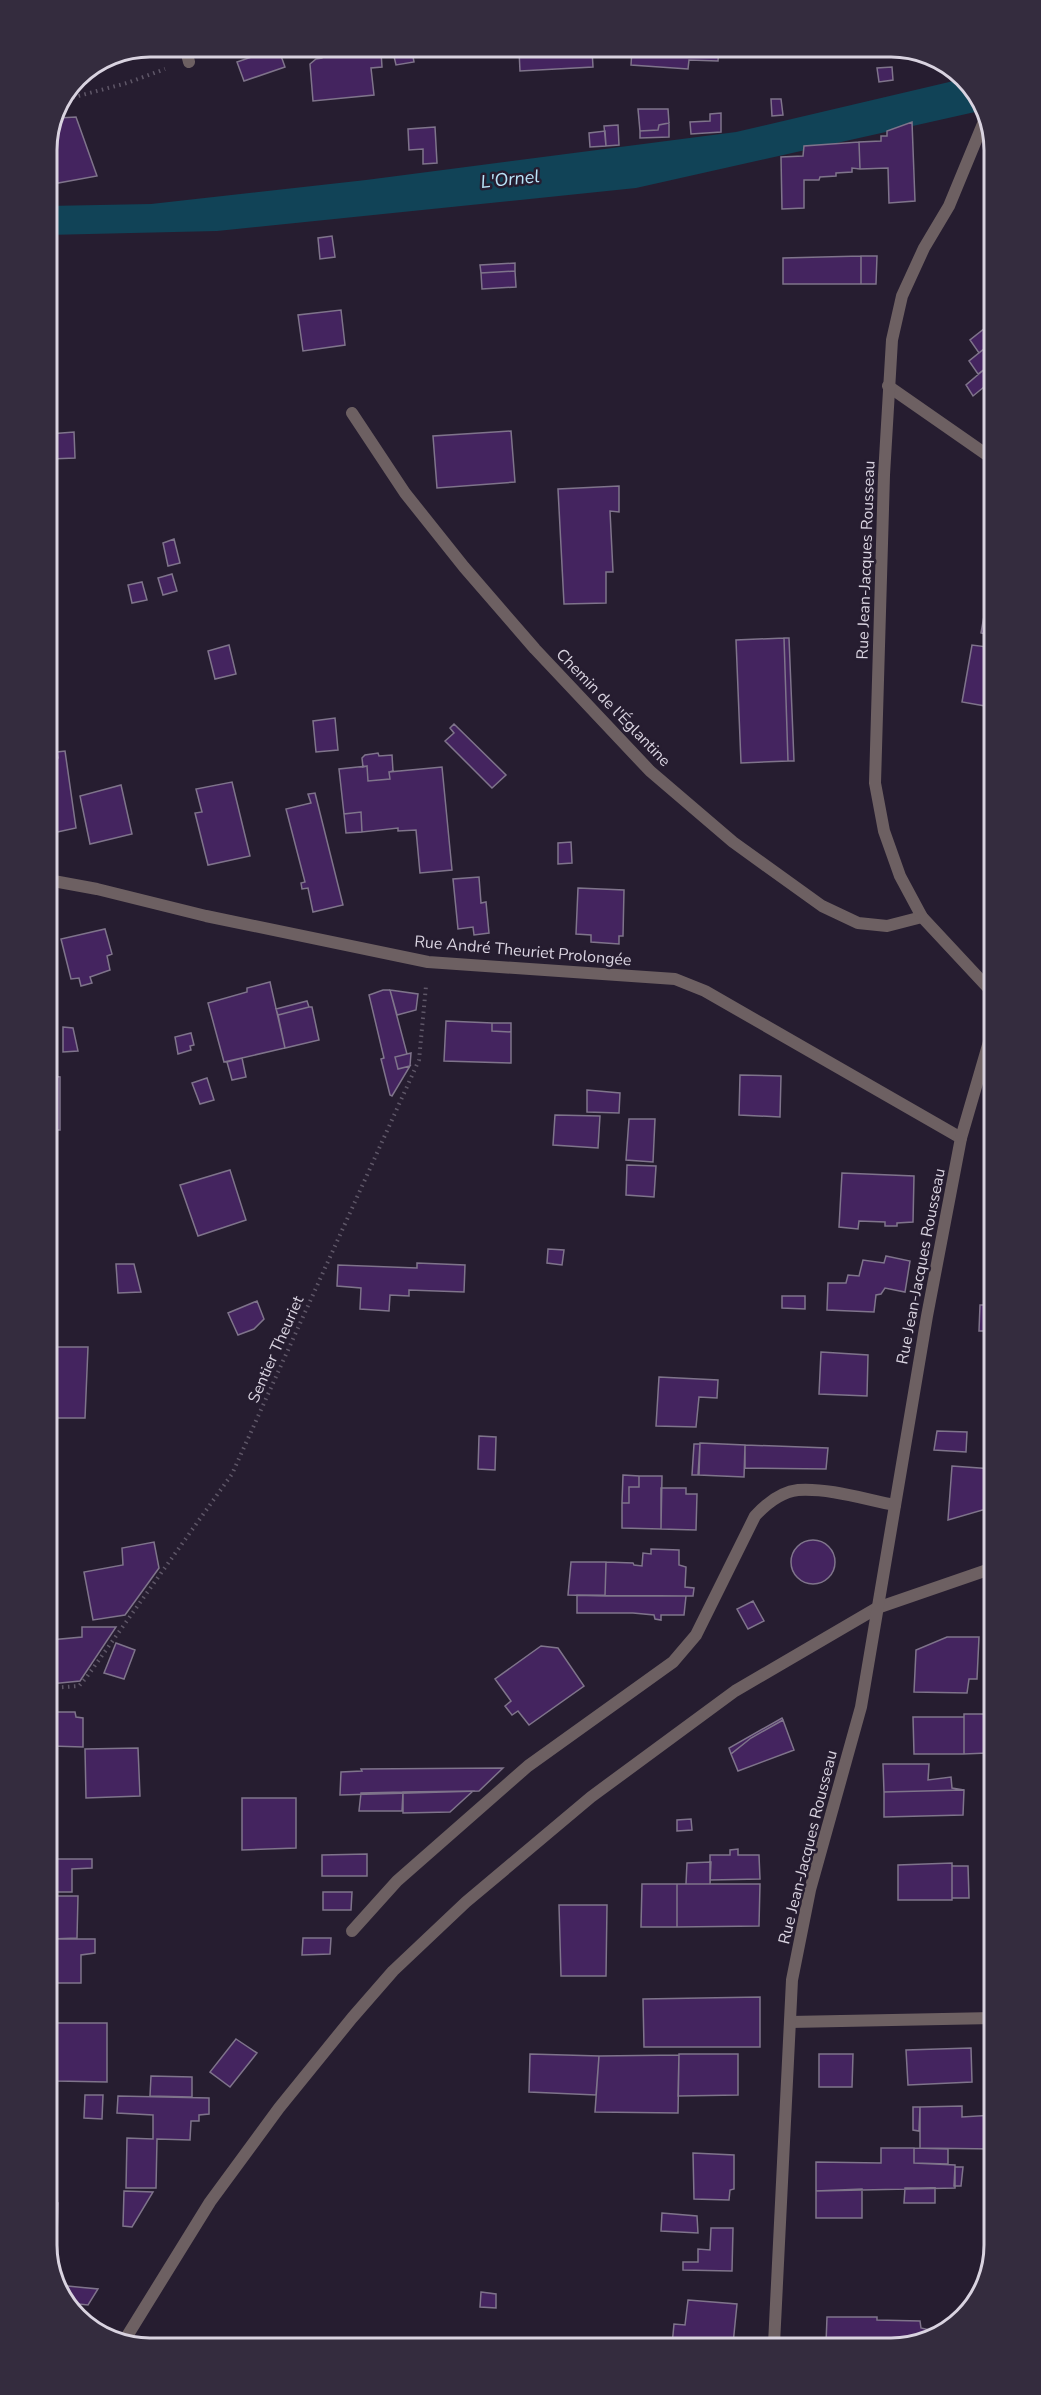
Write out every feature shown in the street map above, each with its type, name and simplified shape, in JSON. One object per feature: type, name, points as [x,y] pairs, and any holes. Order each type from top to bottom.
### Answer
[{"type":"street","name":"Rue Jean-Jacques Rousseau","points":[[981,130],[949,206],[924,248],[902,296],[892,340],[888,386],[875,783],[884,831],[892,854],[900,876],[922,917],[984,983]]},
{"type":"street","points":[[888,386],[984,453]]},
{"type":"street","name":"Chemin de l'Églantine","points":[[352,413],[405,493],[464,567],[535,649],[650,771],[733,842],[822,906],[858,923],[887,926],[922,917]]},
{"type":"street","name":"Rue André Theuriet Prolongée","points":[[57,882],[428,962],[675,979],[705,990],[961,1138]]},
{"type":"street","name":"Rue Jean-Jacques Rousseau","points":[[774,2338],[792,1980],[810,1890],[861,1707],[927,1316],[961,1138],[984,1062]]},
{"type":"street","points":[[352,1931],[397,1881],[528,1767],[673,1662],[696,1635],[754,1516],[769,1501],[796,1490],[828,1493],[895,1505]]},
{"type":"street","points":[[128,2335],[210,2202],[279,2108],[393,1971],[466,1902],[591,1797],[735,1690],[877,1608],[984,1571]]},
{"type":"street","points":[[790,2022],[984,2018]]},
{"type":"path","points":[[74,97],[127,83],[188,58]]},
{"type":"path","name":"Sentier Theuriet","points":[[57,1688],[79,1686],[86,1678],[232,1474],[419,1060],[428,962]]},
{"type":"water","name":"L'Ornel","points":[[954,81],[965,93],[976,112],[636,188],[217,231],[57,235],[57,206],[151,204],[366,180],[736,132]]},
{"type":"building","points":[[251,57],[281,57],[285,67],[244,81],[237,62]]},
{"type":"building","points":[[381,57],[382,67],[371,68],[374,95],[313,101],[310,64],[322,58]]},
{"type":"building","points":[[394,57],[413,57],[414,62],[396,65]]},
{"type":"building","points":[[519,57],[592,57],[593,67],[520,71]]},
{"type":"building","points":[[632,57],[718,57],[718,61],[689,60],[688,69],[631,65]]},
{"type":"building","points":[[892,67],[893,80],[879,82],[877,68]]},
{"type":"building","points":[[771,99],[781,99],[783,115],[772,116]]},
{"type":"building","points":[[638,109],[668,109],[669,123],[659,125],[658,130],[640,131]]},
{"type":"building","points":[[721,113],[721,132],[691,134],[690,122],[710,121],[710,114]]},
{"type":"building","points":[[76,117],[97,176],[57,183],[57,144],[63,118]]},
{"type":"building","points":[[912,122],[915,201],[889,203],[888,168],[860,169],[859,142],[881,141],[881,136],[887,136],[887,131]]},
{"type":"building","points":[[669,123],[669,137],[640,138],[640,131],[658,130],[659,125]]},
{"type":"building","points":[[618,125],[619,145],[606,146],[604,126]]},
{"type":"building","points":[[435,127],[437,163],[423,164],[423,149],[409,150],[408,129]]},
{"type":"building","points":[[605,131],[606,146],[590,147],[589,133]]},
{"type":"building","points":[[859,142],[860,169],[852,168],[852,172],[836,173],[836,176],[820,177],[819,180],[804,180],[804,208],[782,209],[781,157],[803,156],[804,146]]},
{"type":"building","points":[[332,236],[335,257],[320,259],[318,238]]},
{"type":"building","points":[[861,256],[877,256],[876,284],[861,284]]},
{"type":"building","points":[[861,256],[861,284],[783,284],[783,258]]},
{"type":"building","points":[[515,263],[515,271],[481,273],[480,265]]},
{"type":"building","points":[[515,271],[516,287],[482,289],[481,273]]},
{"type":"building","points":[[341,310],[345,345],[303,351],[298,315]]},
{"type":"building","points":[[984,329],[984,349],[979,353],[970,340]]},
{"type":"building","points":[[984,349],[984,370],[978,374],[969,361]]},
{"type":"building","points":[[984,370],[984,387],[973,396],[966,385]]},
{"type":"building","points":[[511,431],[515,482],[437,488],[433,436]]},
{"type":"building","points":[[74,432],[75,458],[57,459],[57,433]]},
{"type":"building","points":[[619,486],[619,512],[610,511],[613,572],[606,572],[606,603],[564,604],[558,489]]},
{"type":"building","points":[[174,539],[180,563],[168,566],[163,543]]},
{"type":"building","points":[[172,574],[177,591],[163,595],[158,578]]},
{"type":"building","points":[[142,582],[147,600],[132,603],[128,585]]},
{"type":"building","points":[[984,616],[984,634],[981,633]]},
{"type":"building","points":[[784,638],[789,638],[794,761],[788,761]]},
{"type":"building","points":[[784,638],[788,761],[741,763],[736,640]]},
{"type":"building","points":[[229,645],[236,674],[215,679],[208,651]]},
{"type":"building","points":[[972,645],[984,647],[984,706],[962,702]]},
{"type":"building","points":[[335,718],[338,750],[316,752],[313,721]]},
{"type":"building","points":[[454,724],[506,775],[492,788],[445,741],[454,733],[450,728]]},
{"type":"building","points":[[65,751],[76,828],[57,832],[58,758],[57,752]]},
{"type":"building","points":[[378,753],[379,756],[392,755],[393,771],[389,772],[390,779],[368,781],[367,766],[363,767],[362,758],[365,755]]},
{"type":"building","points":[[367,766],[368,781],[390,779],[389,772],[442,767],[452,870],[420,873],[416,830],[398,831],[398,828],[362,832],[361,812],[344,814],[339,769]]},
{"type":"building","points":[[232,782],[250,856],[208,865],[195,813],[202,812],[196,789]]},
{"type":"building","points":[[121,785],[132,834],[90,844],[80,796]]},
{"type":"building","points":[[315,793],[343,905],[313,912],[308,888],[302,889],[301,883],[305,882],[286,809],[311,803],[308,794]]},
{"type":"building","points":[[361,812],[362,832],[346,833],[344,814]]},
{"type":"building","points":[[571,842],[572,863],[558,864],[558,843]]},
{"type":"building","points":[[479,877],[481,903],[486,902],[489,933],[474,935],[473,927],[458,929],[453,879]]},
{"type":"building","points":[[578,888],[624,890],[623,936],[619,936],[619,944],[591,942],[591,935],[576,934]]},
{"type":"building","points":[[105,929],[112,954],[107,956],[110,970],[90,977],[92,983],[81,986],[79,978],[71,979],[61,939]]},
{"type":"building","points":[[270,982],[285,1048],[224,1062],[208,1003],[247,992],[247,988]]},
{"type":"building","points":[[390,990],[407,1054],[395,1057],[398,1069],[410,1066],[392,1096],[381,1059],[384,1058],[369,995]]},
{"type":"building","points":[[390,990],[418,994],[416,1010],[397,1015]]},
{"type":"building","points":[[307,1001],[309,1007],[278,1015],[276,1009]]},
{"type":"building","points":[[312,1007],[319,1040],[285,1048],[278,1015]]},
{"type":"building","points":[[446,1021],[492,1023],[492,1031],[511,1032],[511,1063],[444,1061]]},
{"type":"building","points":[[492,1023],[511,1023],[511,1032],[492,1031]]},
{"type":"building","points":[[63,1027],[73,1028],[78,1051],[63,1052]]},
{"type":"building","points":[[191,1033],[194,1045],[190,1046],[191,1050],[178,1054],[175,1037]]},
{"type":"building","points":[[411,1053],[410,1066],[398,1069],[395,1057]]},
{"type":"building","points":[[242,1058],[246,1077],[232,1080],[227,1062]]},
{"type":"building","points":[[740,1075],[781,1076],[780,1117],[739,1115]]},
{"type":"building","points":[[57,1077],[60,1077],[60,1130],[57,1130]]},
{"type":"building","points":[[207,1078],[214,1100],[200,1104],[192,1083]]},
{"type":"building","points":[[587,1090],[620,1093],[619,1113],[587,1112]]},
{"type":"building","points":[[555,1115],[600,1116],[598,1148],[553,1145]]},
{"type":"building","points":[[629,1119],[655,1119],[653,1162],[626,1160]]},
{"type":"building","points":[[627,1165],[656,1166],[654,1197],[626,1195]]},
{"type":"building","points":[[230,1170],[246,1220],[198,1236],[180,1185]]},
{"type":"building","points":[[842,1173],[914,1176],[913,1222],[885,1226],[885,1222],[859,1221],[858,1229],[839,1227]]},
{"type":"building","points":[[548,1249],[564,1250],[562,1265],[547,1263]]},
{"type":"building","points":[[886,1256],[910,1261],[905,1292],[885,1288],[881,1294],[876,1295],[874,1312],[827,1310],[828,1283],[846,1283],[848,1275],[859,1276],[863,1260],[884,1263]]},
{"type":"building","points":[[417,1263],[465,1265],[464,1292],[409,1290],[409,1296],[390,1295],[389,1311],[360,1309],[361,1288],[337,1286],[338,1265],[417,1268]]},
{"type":"building","points":[[116,1264],[134,1264],[141,1292],[118,1293]]},
{"type":"building","points":[[782,1296],[805,1296],[805,1309],[782,1308]]},
{"type":"building","points":[[257,1301],[264,1319],[254,1329],[238,1335],[228,1313]]},
{"type":"building","points":[[980,1305],[984,1305],[984,1331],[979,1331]]},
{"type":"building","points":[[57,1347],[88,1347],[85,1418],[57,1418]]},
{"type":"building","points":[[821,1352],[868,1355],[867,1396],[819,1394]]},
{"type":"building","points":[[659,1377],[718,1380],[717,1398],[699,1397],[696,1427],[656,1426]]},
{"type":"building","points":[[937,1431],[967,1432],[966,1452],[934,1450]]},
{"type":"building","points":[[479,1436],[496,1437],[495,1470],[478,1469]]},
{"type":"building","points":[[700,1443],[745,1445],[744,1477],[699,1475]]},
{"type":"building","points":[[694,1444],[700,1444],[698,1475],[692,1475]]},
{"type":"building","points":[[745,1445],[828,1448],[826,1469],[745,1468]]},
{"type":"building","points":[[952,1466],[984,1468],[984,1510],[948,1520]]},
{"type":"building","points":[[623,1475],[639,1476],[639,1487],[629,1487],[629,1503],[622,1503]]},
{"type":"building","points":[[639,1476],[662,1476],[661,1529],[622,1528],[622,1503],[629,1503],[629,1487],[639,1487]]},
{"type":"building","points":[[661,1488],[686,1488],[686,1494],[697,1494],[696,1530],[661,1529]]},
{"type":"building","points":[[813,1540],[829,1546],[835,1562],[829,1578],[813,1584],[797,1578],[791,1562],[797,1546]]},
{"type":"building","points":[[154,1542],[159,1568],[125,1615],[93,1620],[84,1572],[123,1565],[122,1548]]},
{"type":"building","points":[[651,1549],[679,1550],[679,1565],[686,1567],[685,1587],[694,1588],[693,1596],[605,1596],[606,1562],[633,1563],[642,1566],[643,1553],[651,1554]]},
{"type":"building","points":[[571,1562],[606,1562],[605,1596],[568,1595]]},
{"type":"building","points":[[577,1595],[686,1596],[684,1615],[661,1615],[661,1620],[655,1619],[654,1615],[633,1613],[577,1613]]},
{"type":"building","points":[[753,1601],[764,1621],[748,1629],[737,1609]]},
{"type":"building","points":[[82,1627],[116,1627],[80,1681],[57,1683],[57,1639],[82,1637]]},
{"type":"building","points":[[947,1637],[979,1637],[977,1679],[969,1679],[967,1693],[914,1692],[916,1650]]},
{"type":"building","points":[[116,1643],[135,1650],[124,1679],[104,1673]]},
{"type":"building","points":[[541,1646],[558,1648],[584,1686],[529,1725],[518,1711],[512,1715],[505,1706],[511,1701],[495,1679]]},
{"type":"building","points":[[57,1712],[75,1712],[76,1717],[83,1718],[83,1747],[57,1746]]},
{"type":"building","points":[[964,1714],[984,1714],[984,1753],[964,1754]]},
{"type":"building","points":[[913,1717],[964,1717],[964,1754],[914,1754]]},
{"type":"building","points":[[782,1718],[783,1720],[751,1738],[731,1754],[729,1748]]},
{"type":"building","points":[[783,1720],[794,1750],[738,1771],[731,1754],[751,1738]]},
{"type":"building","points":[[138,1748],[140,1796],[86,1798],[85,1749]]},
{"type":"building","points":[[883,1764],[929,1764],[928,1780],[951,1777],[952,1788],[964,1790],[884,1792]]},
{"type":"building","points":[[503,1768],[479,1791],[340,1795],[341,1772],[362,1771],[361,1769]]},
{"type":"building","points":[[964,1790],[963,1815],[884,1817],[884,1792]]},
{"type":"building","points":[[473,1791],[450,1812],[403,1813],[403,1792]]},
{"type":"building","points":[[403,1792],[402,1811],[359,1811],[361,1793]]},
{"type":"building","points":[[242,1798],[296,1798],[296,1848],[242,1850]]},
{"type":"building","points":[[691,1819],[692,1830],[677,1831],[677,1820]]},
{"type":"building","points":[[738,1849],[738,1855],[759,1855],[760,1879],[710,1880],[710,1855],[730,1855],[730,1850]]},
{"type":"building","points":[[367,1854],[367,1876],[322,1876],[322,1855]]},
{"type":"building","points":[[57,1859],[92,1859],[92,1868],[72,1869],[72,1892],[57,1892]]},
{"type":"building","points":[[711,1862],[710,1884],[686,1884],[687,1863]]},
{"type":"building","points":[[952,1863],[952,1900],[898,1900],[898,1865]]},
{"type":"building","points":[[952,1866],[968,1866],[969,1898],[952,1898]]},
{"type":"building","points":[[642,1884],[677,1884],[677,1927],[641,1927]]},
{"type":"building","points":[[677,1884],[760,1884],[759,1926],[677,1927]]},
{"type":"building","points":[[323,1892],[352,1892],[351,1910],[323,1910]]},
{"type":"building","points":[[57,1896],[78,1896],[77,1938],[57,1939]]},
{"type":"building","points":[[559,1905],[607,1905],[606,1976],[561,1976]]},
{"type":"building","points":[[303,1938],[331,1938],[330,1954],[302,1955]]},
{"type":"building","points":[[57,1939],[95,1939],[95,1953],[81,1955],[81,1983],[57,1983]]},
{"type":"building","points":[[760,1997],[760,2047],[644,2047],[643,1999]]},
{"type":"building","points":[[57,2023],[107,2023],[107,2082],[57,2081]]},
{"type":"building","points":[[236,2039],[257,2053],[230,2087],[210,2072]]},
{"type":"building","points":[[971,2048],[972,2082],[908,2085],[906,2050]]},
{"type":"building","points":[[530,2054],[599,2056],[596,2095],[529,2092]]},
{"type":"building","points":[[679,2054],[738,2054],[738,2095],[678,2096]]},
{"type":"building","points":[[819,2054],[853,2054],[852,2087],[819,2087]]},
{"type":"building","points":[[679,2055],[678,2113],[595,2112],[599,2056]]},
{"type":"building","points":[[151,2076],[192,2077],[192,2097],[150,2096]]},
{"type":"building","points":[[85,2095],[103,2095],[102,2119],[84,2118]]},
{"type":"building","points":[[118,2096],[209,2098],[209,2114],[199,2115],[199,2121],[191,2121],[190,2140],[157,2139],[156,2188],[126,2188],[127,2138],[153,2139],[153,2115],[117,2113]]},
{"type":"building","points":[[962,2106],[962,2117],[984,2116],[984,2149],[920,2148],[920,2107]]},
{"type":"building","points":[[913,2107],[920,2107],[919,2131],[913,2130]]},
{"type":"building","points":[[881,2148],[914,2148],[914,2163],[955,2165],[955,2188],[816,2191],[816,2162],[881,2163]]},
{"type":"building","points":[[914,2148],[948,2149],[948,2164],[914,2163]]},
{"type":"building","points":[[693,2153],[734,2155],[734,2189],[730,2190],[729,2200],[694,2199]]},
{"type":"building","points":[[955,2167],[963,2167],[961,2186],[954,2186]]},
{"type":"building","points":[[905,2188],[935,2188],[935,2203],[904,2203]]},
{"type":"building","points":[[862,2189],[862,2218],[816,2218],[816,2191]]},
{"type":"building","points":[[124,2191],[153,2192],[132,2227],[123,2226]]},
{"type":"building","points":[[662,2213],[697,2216],[698,2233],[661,2231]]},
{"type":"building","points":[[711,2228],[733,2228],[732,2271],[683,2270],[683,2262],[698,2262],[698,2249],[710,2250]]},
{"type":"building","points":[[67,2286],[98,2289],[88,2305],[78,2304]]},
{"type":"building","points":[[481,2292],[496,2294],[496,2308],[480,2307]]},
{"type":"building","points":[[688,2300],[737,2304],[734,2338],[673,2338],[674,2324],[685,2325]]},
{"type":"building","points":[[827,2317],[877,2317],[877,2320],[920,2321],[921,2328],[929,2330],[891,2338],[826,2338]]}]
